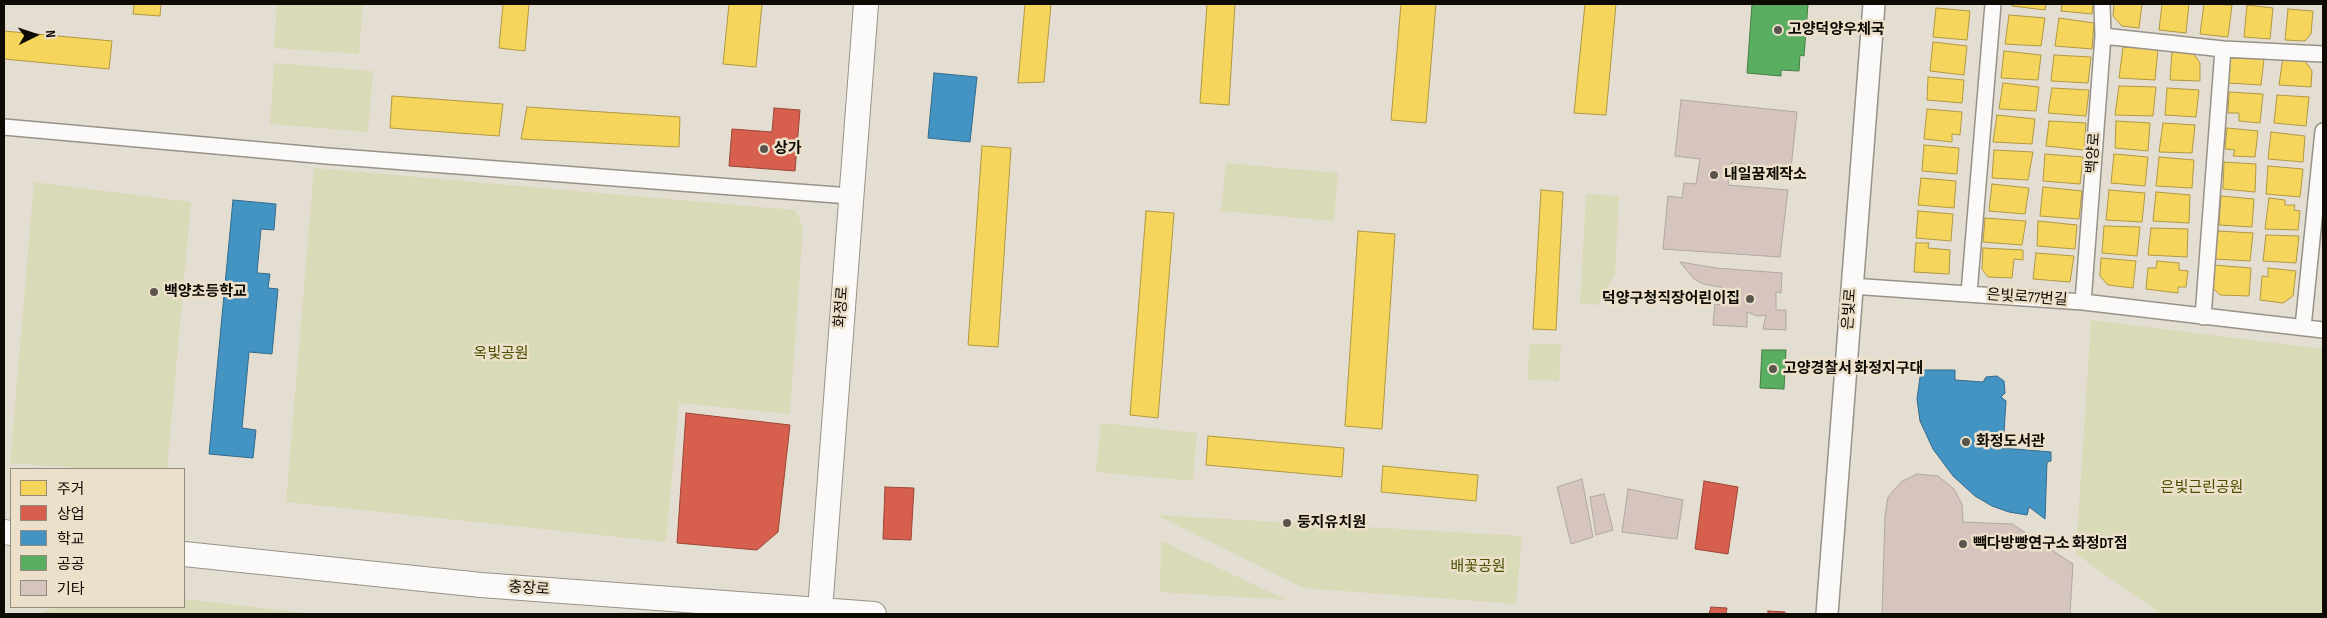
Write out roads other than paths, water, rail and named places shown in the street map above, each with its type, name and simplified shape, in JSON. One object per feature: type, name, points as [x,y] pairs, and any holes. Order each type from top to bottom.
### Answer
[{"type":"main road","name":"화정로","points":[[820,610],[866,4]]},
{"type":"main road","name":"은빛로","points":[[1827,614],[1874,4]]},
{"type":"main road","name":"충장로","points":[[185,554],[481,585],[874,614]]},
{"type":"street","points":[[1969,293],[1992,4]]},
{"type":"street","name":"백양로","points":[[2083,302],[2103,36],[2102,4]]},
{"type":"street","points":[[2103,36],[2222,49],[2323,54]]},
{"type":"street","points":[[2203,317],[2222,49]]},
{"type":"street","points":[[4,127],[327,156],[850,196]]},
{"type":"street","points":[[2303,327],[2323,131]]},
{"type":"street","name":"은빛로77번길","points":[[1851,286],[2083,302],[2323,330]]},
{"type":"place","name":"고양덕양우체국","points":[[1778,30]]},
{"type":"place","name":"상가","points":[[764,149]]},
{"type":"place","name":"내일꿈제작소","points":[[1714,175]]},
{"type":"place","name":"백양초등학교","points":[[154,292]]},
{"type":"place","name":"덕양구청직장어린이집","points":[[1750,299]]},
{"type":"place","name":"고양경찰서 화정지구대","points":[[1773,369]]},
{"type":"place","name":"화정도서관","points":[[1966,442]]},
{"type":"place","name":"둥지유치원","points":[[1287,523]]},
{"type":"place","name":"빽다방빵연구소 화정DT점","points":[[1963,544]]},
{"type":"park label","name":"옥빛공원","points":[[501,354]]},
{"type":"park label","name":"은빛근린공원","points":[[2202,488]]},
{"type":"park label","name":"배꽃공원","points":[[1478,567]]}]
